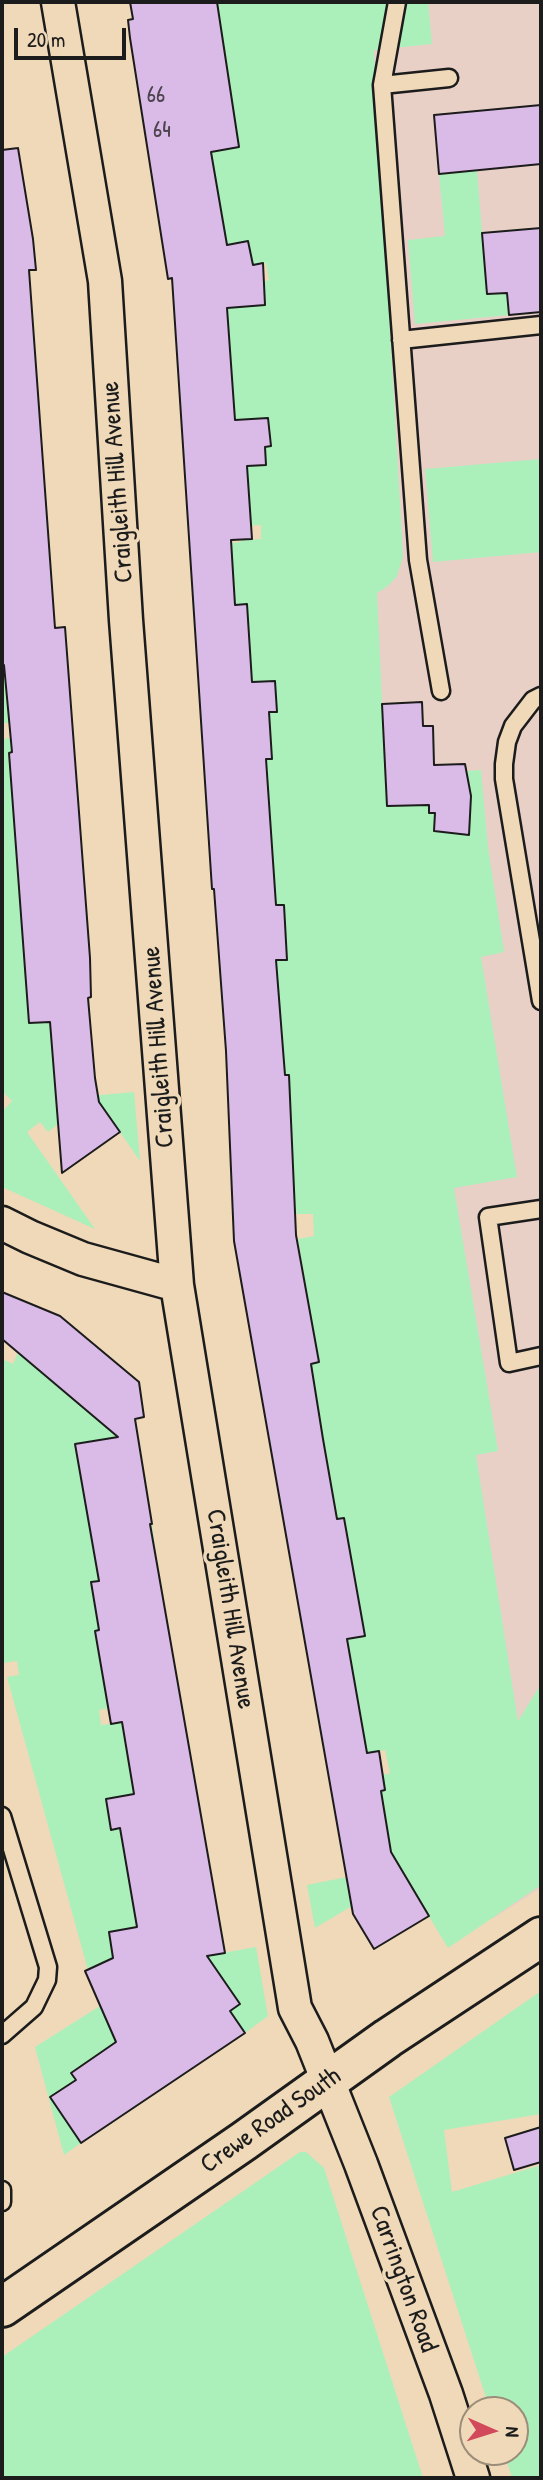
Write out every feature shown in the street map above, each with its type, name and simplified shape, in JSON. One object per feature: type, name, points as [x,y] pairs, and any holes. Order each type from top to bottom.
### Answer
[{"type":"street","name":"Craigleith Hill Avenue","points":[[58,2],[105,281],[126,620],[177,1285],[295,2008],[328,2081]]},
{"type":"street","points":[[2,1223],[83,1259],[177,1285]]},
{"type":"street","name":"Crewe Road South","points":[[2,2307],[233,2149],[388,2038],[541,1937]]},
{"type":"street","name":"Carrington Road","points":[[328,2081],[446,2394],[473,2478]]},
{"type":"lane","points":[[397,2],[382,85],[418,560],[441,691]]},
{"type":"lane","points":[[382,85],[449,78]]},
{"type":"lane","points":[[401,340],[541,325]]},
{"type":"lane","points":[[541,696],[533,700],[513,726],[507,742],[504,764],[504,779],[541,1001]]},
{"type":"lane","points":[[541,1209],[488,1217],[509,1363],[541,1356]]},
{"type":"lane","points":[[2,1816],[48,1967],[44,1987],[34,2007],[2,2035]]},
{"type":"lane","points":[[2,2190],[2,2202]]},
{"type":"shaded area","points":[[344,2],[541,2],[541,1888],[492,1919],[388,819]]},
{"type":"green space","points":[[217,2],[428,2],[432,44],[374,50],[403,556],[397,576],[377,593],[387,806],[429,805],[429,813],[435,813],[435,831],[469,835],[471,796],[466,771],[481,770],[488,847],[504,952],[481,957],[517,1177],[454,1188],[498,1451],[476,1455],[518,1721],[541,1684],[541,1885],[448,1948],[404,1875],[315,1928],[307,1885],[386,1869],[373,1793],[385,1790],[383,1775],[390,1773],[385,1750],[367,1753],[306,1646],[365,1636],[344,1518],[337,1519],[311,1364],[318,1362],[298,1239],[314,1236],[313,1214],[295,1214],[292,1134],[261,1135],[259,1102],[291,1100],[289,1075],[267,1076],[281,1021],[277,969],[258,961],[287,959],[284,905],[256,907],[266,759],[272,758],[269,712],[277,711],[275,681],[252,682],[247,604],[193,608],[192,598],[235,595],[231,543],[261,539],[261,525],[188,530],[187,522],[251,517],[249,491],[228,492],[226,449],[271,446],[268,418],[234,420],[227,308],[264,305],[262,282],[269,280],[266,263],[253,265],[248,241],[227,245],[216,181],[154,191],[151,177],[150,162],[239,147],[233,106],[210,109],[207,92],[231,88]]},
{"type":"green space","points":[[477,170],[487,294],[507,293],[509,315],[415,324],[408,240],[445,236],[439,174]]},
{"type":"green space","points":[[541,459],[541,552],[433,562],[425,469]]},
{"type":"green space","points":[[4,665],[9,723],[2,723]]},
{"type":"green space","points":[[73,734],[74,748],[17,843],[81,838],[82,867],[18,872],[29,1023],[50,1022],[56,1098],[59,1098],[62,1121],[48,1132],[40,1122],[27,1132],[95,1229],[2,1187],[2,1112],[12,1101],[2,1091],[2,739]]},
{"type":"green space","points":[[134,1092],[140,1161],[111,1119],[78,1097]]},
{"type":"green space","points":[[22,1343],[40,1371],[103,1424],[134,1419],[137,1434],[76,1445],[91,1534],[152,1524],[156,1555],[102,1564],[113,1628],[95,1631],[109,1708],[99,1710],[101,1725],[123,1722],[134,1794],[106,1799],[111,1829],[174,1819],[156,1923],[109,1932],[112,1950],[195,1958],[256,1947],[268,2016],[245,2033],[230,2011],[240,2004],[88,1970],[7,1677],[19,1675],[17,1661],[2,1663],[2,1359],[13,1364]]},
{"type":"green space","points":[[541,1991],[541,2114],[444,2130],[452,2192],[541,2165],[541,2478],[512,2478],[508,2466],[529,2466],[529,2396],[485,2396],[389,2097]]},
{"type":"green space","points":[[100,2006],[118,2041],[72,2073],[76,2080],[50,2097],[81,2143],[64,2155],[35,2047]]},
{"type":"green space","points":[[300,2152],[306,2152],[324,2168],[423,2478],[2,2478],[2,2357]]},
{"type":"building","points":[[130,2],[217,2],[239,147],[211,152],[227,245],[248,241],[253,265],[263,263],[265,305],[227,308],[235,420],[268,418],[271,446],[265,447],[266,465],[247,466],[252,539],[231,540],[235,605],[247,604],[252,682],[275,681],[277,712],[269,712],[272,759],[266,759],[276,905],[284,905],[287,960],[276,960],[285,1075],[289,1075],[296,1235],[319,1362],[311,1364],[323,1439],[337,1519],[344,1518],[365,1636],[347,1639],[367,1753],[379,1751],[385,1790],[381,1791],[391,1852],[429,1916],[374,1949],[353,1914],[234,1241],[226,1051],[212,889],[172,278],[168,279],[130,38],[128,20],[133,19]]},
{"type":"building","points":[[541,105],[541,164],[439,174],[434,115]]},
{"type":"building","points":[[18,148],[36,270],[29,270],[55,628],[65,627],[90,958],[91,997],[88,998],[95,1078],[99,1102],[120,1132],[62,1173],[50,1022],[29,1023],[9,753],[12,752],[2,665],[2,150]]},
{"type":"building","points":[[541,228],[541,312],[509,315],[507,293],[487,294],[482,233]]},
{"type":"building","points":[[422,702],[423,726],[433,726],[434,765],[465,764],[471,796],[469,835],[434,831],[435,813],[429,813],[429,805],[387,806],[382,704]]},
{"type":"building","points":[[2,1292],[60,1316],[139,1382],[144,1417],[135,1419],[150,1524],[225,1953],[207,1956],[240,2004],[230,2011],[245,2033],[81,2143],[50,2097],[76,2080],[71,2073],[116,2042],[85,1971],[113,1958],[109,1932],[137,1927],[120,1828],[111,1830],[106,1799],[134,1794],[122,1722],[111,1724],[95,1631],[99,1630],[91,1582],[99,1581],[75,1444],[118,1437],[2,1339]]},
{"type":"building","points":[[541,2127],[541,2162],[514,2170],[505,2138]]}]
